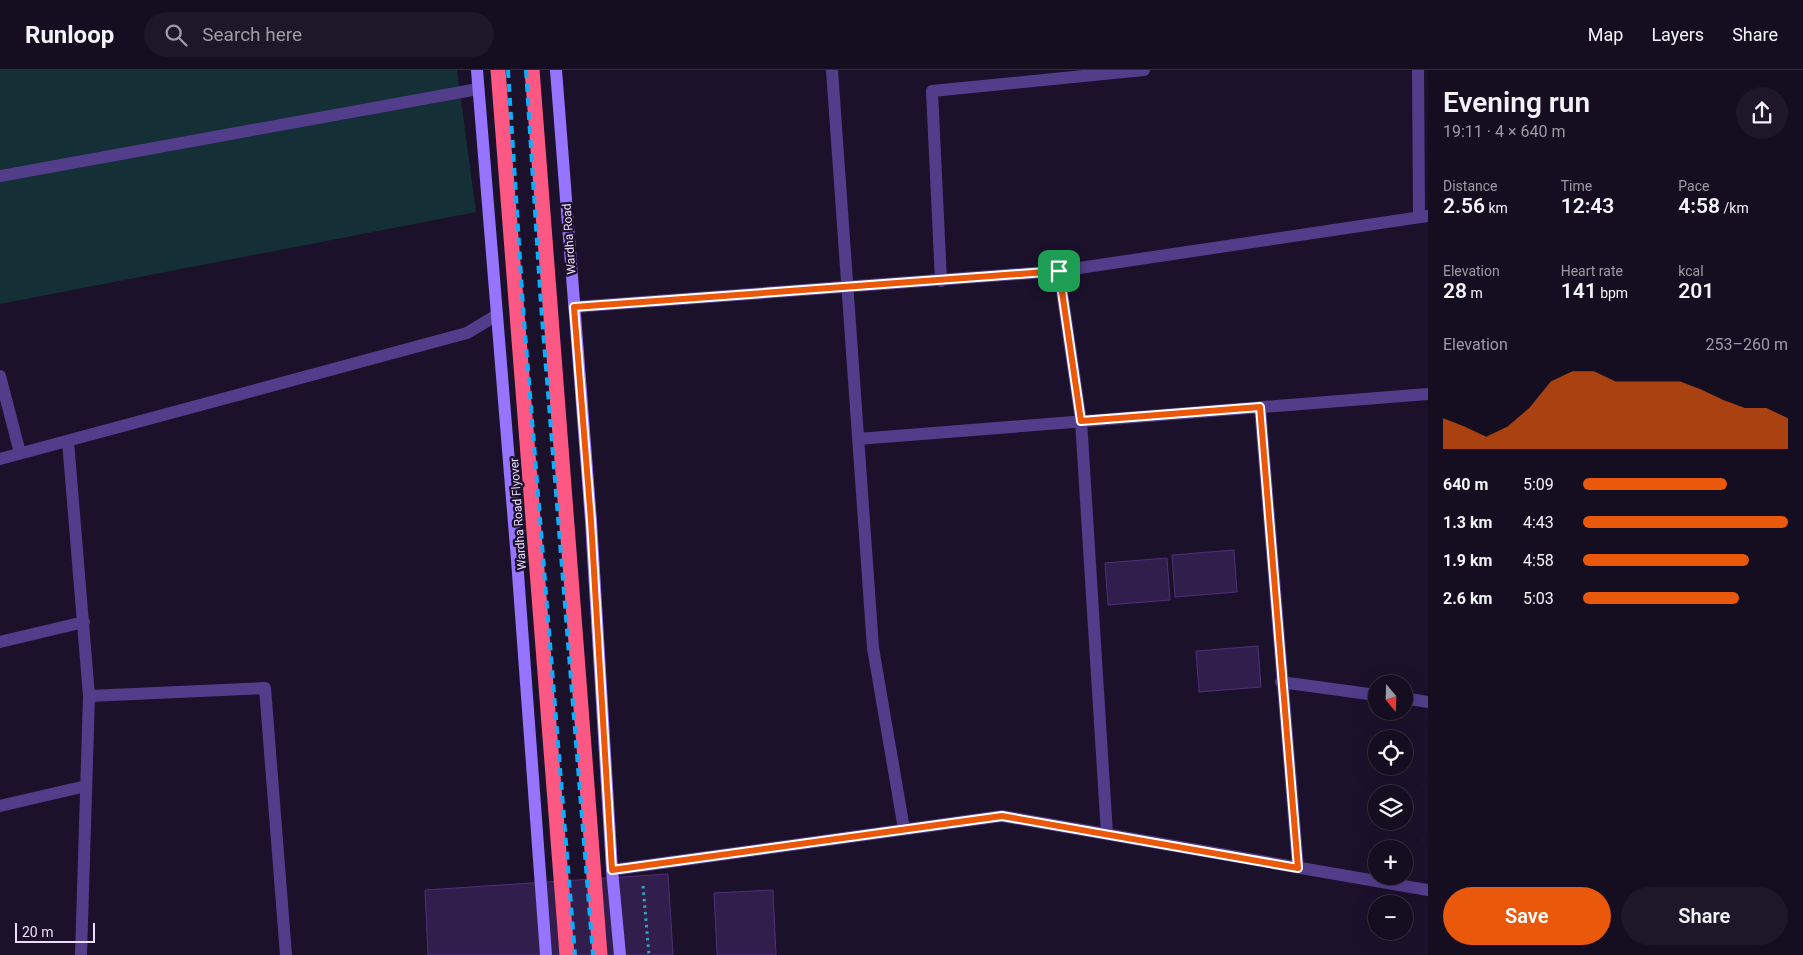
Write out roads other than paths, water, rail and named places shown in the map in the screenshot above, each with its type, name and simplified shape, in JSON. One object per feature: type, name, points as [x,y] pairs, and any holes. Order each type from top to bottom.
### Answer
[{"type":"highway","name":"Wardha Road Flyover","points":[[498,70],[568,955]]},
{"type":"highway","points":[[532,70],[600,955]]},
{"type":"street","points":[[477,70],[546,955]]},
{"type":"street","name":"Wardha Road","points":[[556,70],[591,521],[612,870],[620,955]]},
{"type":"street","points":[[832,70],[850,288],[858,439],[873,648],[904,829]]},
{"type":"street","points":[[941,281],[932,91],[1144,70]]},
{"type":"street","points":[[574,307],[1059,271],[1423,217],[1418,70]]},
{"type":"street","points":[[0,176],[478,89]]},
{"type":"street","points":[[1059,271],[1081,421],[1107,834]]},
{"type":"street","points":[[0,459],[467,332],[497,315]]},
{"type":"street","points":[[0,376],[20,453]]},
{"type":"street","points":[[858,439],[1428,394]]},
{"type":"street","points":[[1260,407],[1281,682],[1298,868]]},
{"type":"street","points":[[68,441],[89,696],[80,955]]},
{"type":"street","points":[[0,642],[84,622]]},
{"type":"street","points":[[1281,682],[1368,694]]},
{"type":"street","points":[[89,696],[265,688],[286,955]]},
{"type":"street","points":[[1413,700],[1428,702]]},
{"type":"street","points":[[0,806],[86,786]]},
{"type":"street","points":[[612,870],[1002,816],[1428,890]]},
{"type":"railway","points":[[508,70],[523,307],[575,955]]},
{"type":"railway","points":[[526,70],[541,305],[593,955]]}]
